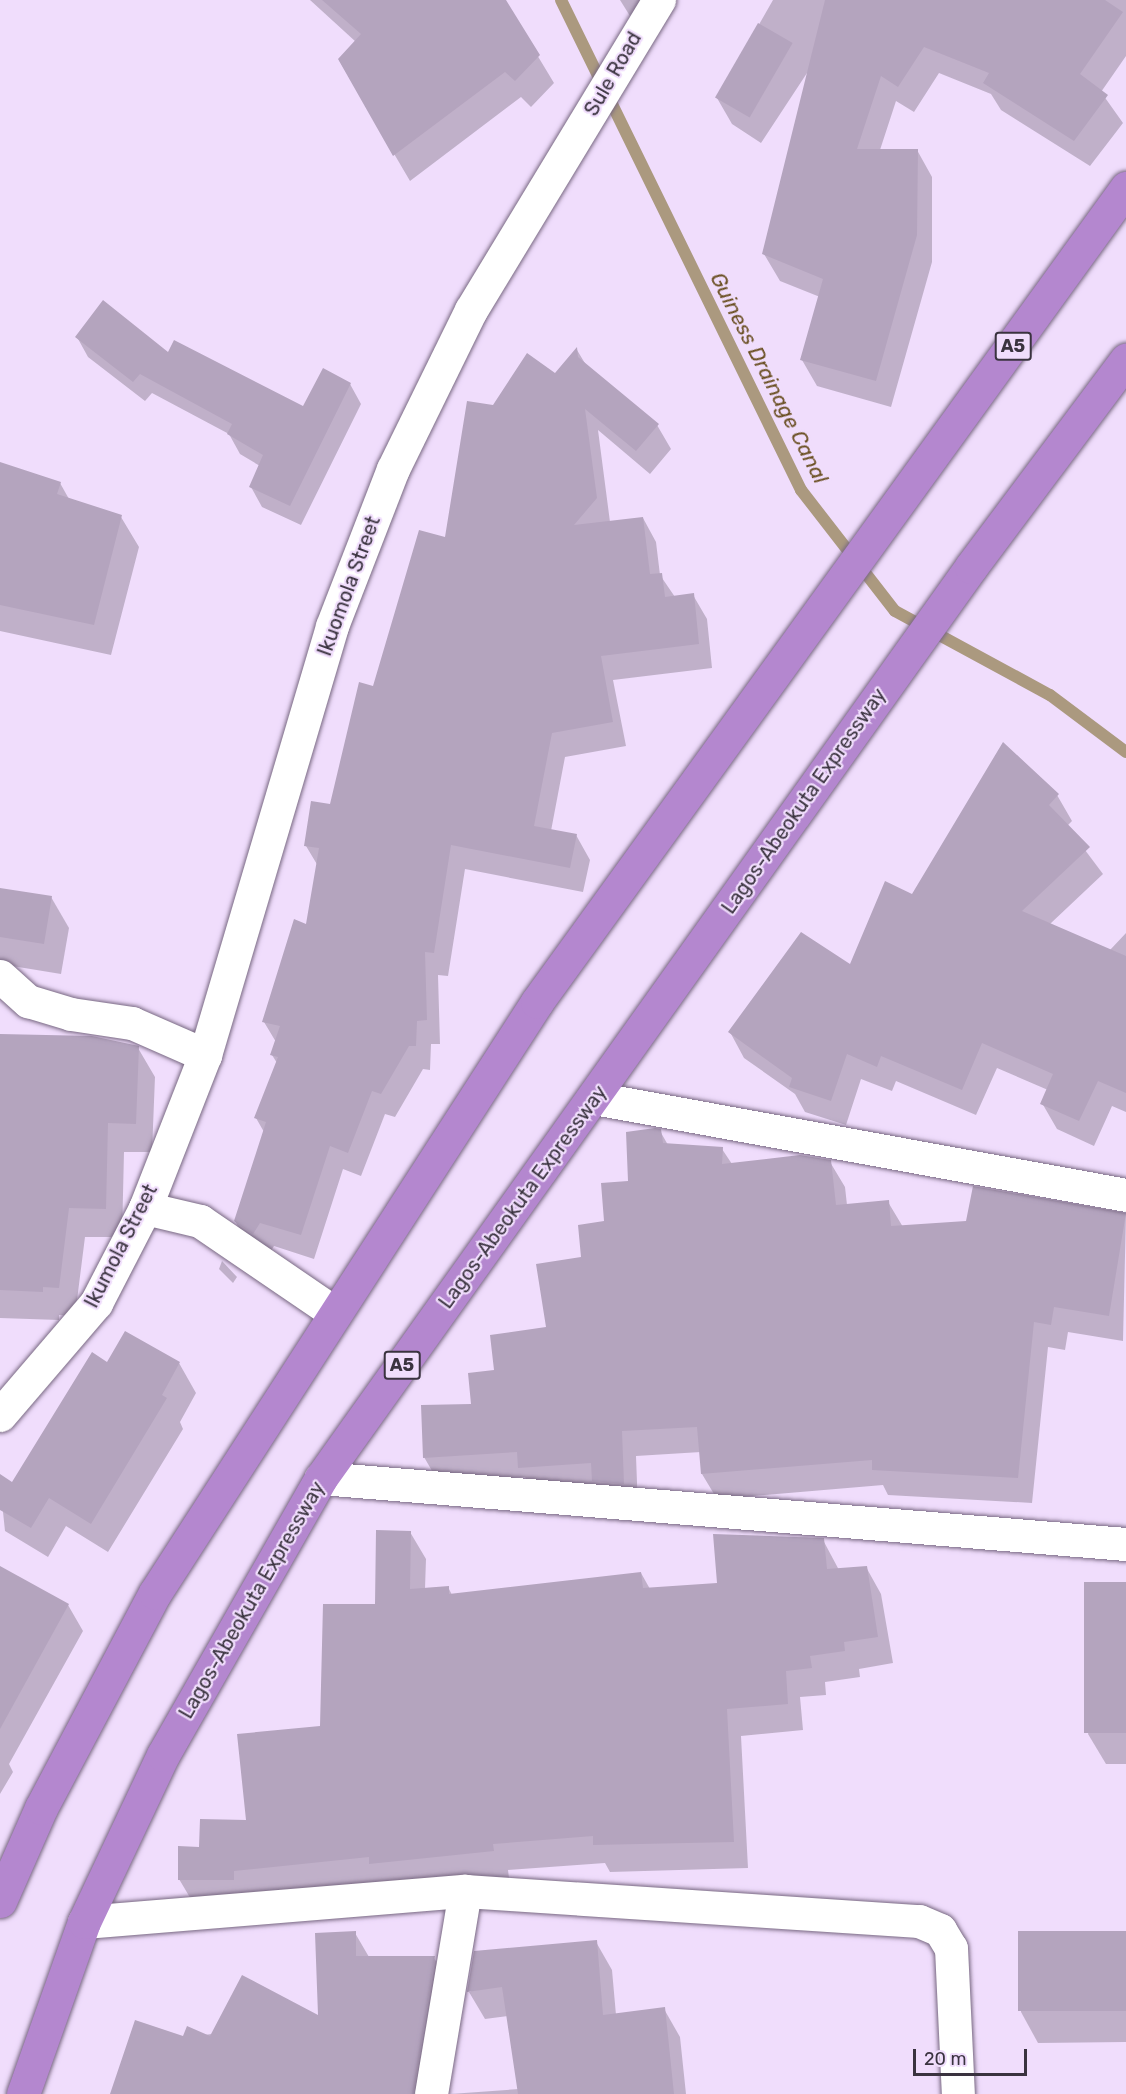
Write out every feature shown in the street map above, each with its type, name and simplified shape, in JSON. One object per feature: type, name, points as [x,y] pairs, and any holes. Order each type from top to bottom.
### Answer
[{"type":"highway","name":"A5","points":[[0,1901],[41,1808],[155,1593],[537,1002],[807,635],[1126,188]]},
{"type":"highway","name":"Lagos-Abeokuta Expressway","points":[[23,2094],[84,1922],[163,1755],[321,1478],[971,567],[1126,360]]},
{"type":"street","name":"Sule Road","points":[[569,149],[634,36],[659,0]]},
{"type":"street","name":"Ikuomola Street","points":[[205,1054],[332,626],[393,469],[471,310],[569,149]]},
{"type":"street","points":[[0,976],[28,1001],[71,1014],[132,1023],[205,1054]]},
{"type":"street","name":"Ikumola Street","points":[[0,1415],[96,1303],[145,1208],[205,1054]]},
{"type":"street","points":[[594,1098],[1126,1195]]},
{"type":"street","points":[[145,1208],[200,1221],[335,1313]]},
{"type":"street","points":[[321,1478],[1126,1544]]},
{"type":"street","points":[[431,2094],[465,1891]]},
{"type":"street","points":[[84,1922],[465,1891],[919,1921],[940,1930],[951,1948],[958,2094]]},
{"type":"building","points":[[322,0],[506,0],[540,55],[515,81],[505,72],[393,156],[338,59],[361,34]]},
{"type":"building","points":[[825,0],[1105,0],[1123,12],[1080,74],[1108,95],[1074,141],[983,83],[989,73],[924,47],[898,87],[881,76],[857,149],[918,149],[917,235],[876,381],[800,360],[823,279],[762,254]]},
{"type":"building","points":[[758,23],[793,43],[750,117],[715,97]]},
{"type":"building","points":[[103,300],[168,352],[174,340],[303,406],[323,368],[351,383],[290,506],[249,487],[263,455],[227,434],[232,424],[140,374],[133,382],[75,337]]},
{"type":"building","points":[[577,347],[578,357],[659,424],[636,451],[585,409],[597,498],[574,525],[643,517],[650,574],[662,573],[665,597],[694,593],[699,644],[601,656],[613,722],[552,733],[534,826],[577,834],[570,868],[451,845],[434,953],[425,952],[427,1020],[417,1021],[416,1046],[409,1046],[381,1094],[372,1091],[348,1153],[330,1146],[301,1235],[260,1223],[253,1234],[234,1221],[266,1122],[254,1118],[278,1057],[270,1055],[280,1026],[262,1022],[294,919],[306,924],[319,848],[304,846],[311,801],[330,804],[359,682],[373,686],[419,530],[445,537],[467,401],[493,405],[527,353],[555,373]]},
{"type":"building","points":[[0,462],[61,482],[57,494],[122,515],[94,625],[0,605]]},
{"type":"building","points":[[1003,742],[1059,794],[1049,805],[1090,847],[1022,911],[1126,956],[1126,1093],[1098,1081],[1079,1121],[1040,1104],[1053,1074],[982,1043],[962,1090],[881,1056],[877,1067],[847,1054],[831,1101],[789,1087],[792,1078],[728,1032],[801,932],[850,964],[885,881],[912,894]]},
{"type":"building","points":[[0,888],[52,896],[44,944],[0,937]]},
{"type":"building","points":[[0,1034],[92,1036],[139,1046],[136,1124],[108,1123],[106,1209],[69,1208],[59,1288],[43,1287],[43,1292],[0,1290]]},
{"type":"building","points":[[661,1129],[663,1143],[723,1147],[722,1164],[800,1155],[831,1160],[836,1205],[889,1200],[891,1226],[966,1221],[973,1186],[1126,1213],[1109,1316],[1054,1307],[1051,1325],[1034,1322],[1018,1478],[872,1470],[872,1460],[701,1474],[697,1427],[622,1431],[624,1484],[592,1481],[591,1463],[518,1468],[517,1452],[423,1458],[421,1405],[471,1404],[468,1373],[494,1370],[490,1335],[546,1327],[536,1264],[581,1257],[578,1225],[604,1221],[601,1183],[628,1181],[626,1132]]},
{"type":"building","points":[[125,1331],[180,1362],[162,1395],[167,1398],[91,1524],[49,1498],[31,1528],[0,1510],[0,1474],[12,1482],[92,1352],[107,1362]]},
{"type":"building","points":[[376,1530],[411,1531],[410,1589],[449,1586],[449,1594],[641,1572],[643,1588],[717,1583],[713,1534],[824,1538],[827,1569],[867,1566],[878,1637],[844,1642],[845,1651],[810,1656],[812,1668],[786,1671],[788,1704],[727,1709],[734,1842],[593,1845],[593,1836],[493,1844],[494,1851],[369,1864],[369,1857],[234,1871],[234,1880],[178,1880],[178,1846],[199,1847],[200,1819],[246,1820],[237,1734],[320,1726],[323,1604],[375,1604]]},
{"type":"building","points":[[0,1566],[69,1604],[0,1729]]},
{"type":"building","points":[[1084,1582],[1126,1582],[1126,1733],[1084,1733]]},
{"type":"building","points":[[356,1931],[356,1956],[435,1956],[413,2094],[110,2094],[135,2020],[183,2036],[187,2026],[210,2036],[242,1975],[318,2015],[315,1933]]},
{"type":"building","points":[[1018,1931],[1126,1931],[1126,2011],[1018,2011]]},
{"type":"building","points":[[597,1940],[603,2015],[665,2007],[674,2094],[518,2094],[502,1987],[467,1992],[474,1951]]},
{"type":"waterway","name":"Guiness Drainage Canal","points":[[561,0],[801,490],[895,611],[1050,695],[1126,752]]}]
